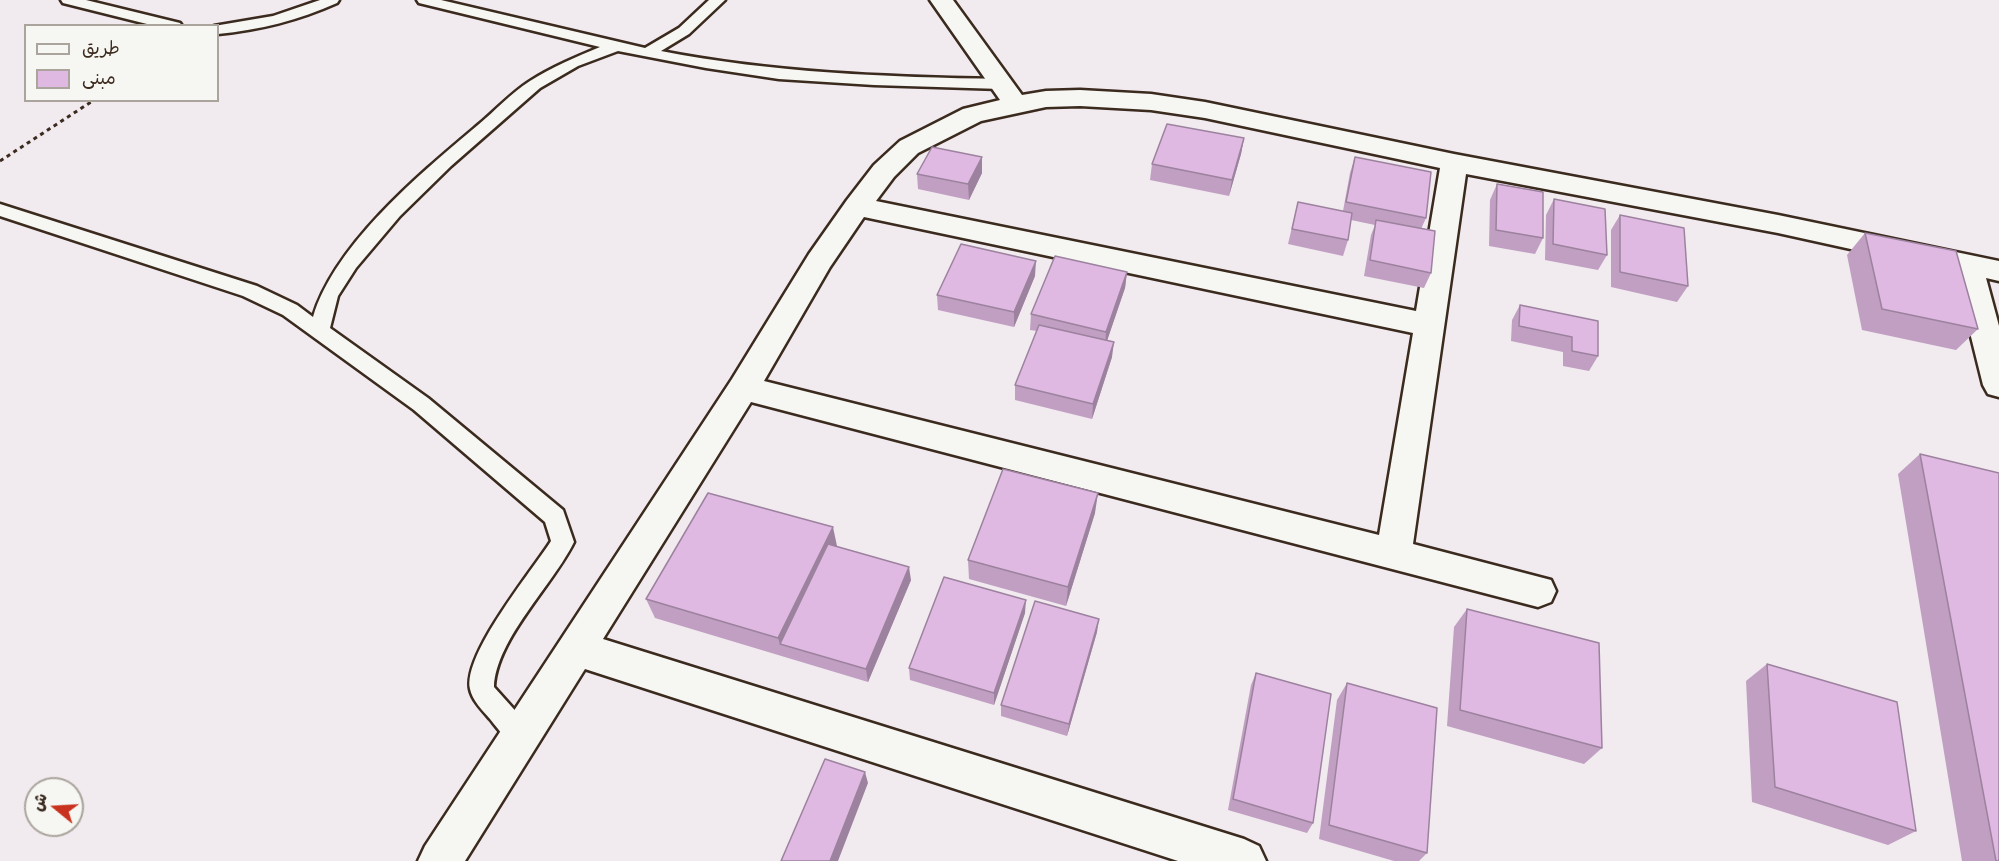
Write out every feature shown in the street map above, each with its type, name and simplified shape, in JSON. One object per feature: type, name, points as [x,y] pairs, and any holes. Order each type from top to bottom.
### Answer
[{"type":"street","points":[[941,0],[1008,94]]},
{"type":"street","points":[[440,861],[743,388],[819,261],[857,206],[884,171],[909,147],[1008,94],[1046,99],[1080,98],[1151,102],[1205,110],[1454,164],[1767,222],[1999,272]]},
{"type":"street","points":[[1394,553],[1454,164]]},
{"type":"street","points":[[857,206],[1429,325]]},
{"type":"street","points":[[1968,265],[1999,385]]},
{"type":"street","points":[[743,388],[1538,591]]},
{"type":"street","points":[[575,648],[1244,861]]},
{"type":"lane","points":[[68,0],[167,24]]},
{"type":"lane","points":[[219,29],[274,21],[309,11],[332,0]]},
{"type":"lane","points":[[424,0],[616,47],[747,70],[823,79],[1008,94]]},
{"type":"lane","points":[[647,53],[684,31],[718,0]]},
{"type":"lane","points":[[319,331],[330,296],[349,262],[394,212],[445,162],[534,85],[573,63],[616,47]]},
{"type":"lane","points":[[0,210],[250,291],[290,310],[422,404],[555,517],[563,542],[504,631],[482,672],[483,690],[520,735]]},
{"type":"path","points":[[0,161],[91,102]]},
{"type":"building","points":[[1167,124],[1244,138],[1232,180],[1152,164]]},
{"type":"building","points":[[932,147],[982,157],[968,184],[917,174]]},
{"type":"building","points":[[1355,157],[1431,172],[1426,218],[1346,202]]},
{"type":"building","points":[[1497,184],[1543,192],[1543,238],[1496,230]]},
{"type":"building","points":[[1554,199],[1605,209],[1607,255],[1553,244]]},
{"type":"building","points":[[1298,202],[1352,213],[1348,240],[1292,229]]},
{"type":"building","points":[[1620,215],[1684,228],[1688,286],[1620,272]]},
{"type":"building","points":[[1376,220],[1435,231],[1431,273],[1370,260]]},
{"type":"building","points":[[1865,233],[1956,251],[1978,329],[1882,309]]},
{"type":"building","points":[[961,244],[1036,261],[1014,312],[937,295]]},
{"type":"building","points":[[1055,256],[1127,272],[1106,332],[1031,314]]},
{"type":"building","points":[[1520,305],[1598,321],[1598,356],[1572,351],[1572,337],[1519,326]]},
{"type":"building","points":[[1039,325],[1114,342],[1093,404],[1015,385]]},
{"type":"building","points":[[1920,454],[1999,473],[1999,861],[1996,861]]},
{"type":"building","points":[[1003,469],[1098,493],[1068,587],[968,560]]},
{"type":"building","points":[[708,493],[833,527],[778,638],[646,599]]},
{"type":"building","points":[[828,544],[909,567],[866,669],[780,644]]},
{"type":"building","points":[[944,577],[1026,600],[994,693],[909,668]]},
{"type":"building","points":[[1035,601],[1099,619],[1069,724],[1001,705]]},
{"type":"building","points":[[1467,609],[1599,643],[1602,748],[1460,710]]},
{"type":"building","points":[[1767,664],[1897,702],[1916,831],[1775,787]]},
{"type":"building","points":[[1256,673],[1331,694],[1313,823],[1233,799]]},
{"type":"building","points":[[1347,683],[1437,708],[1427,853],[1329,825]]},
{"type":"building","points":[[825,759],[865,772],[830,861],[781,861]]}]
